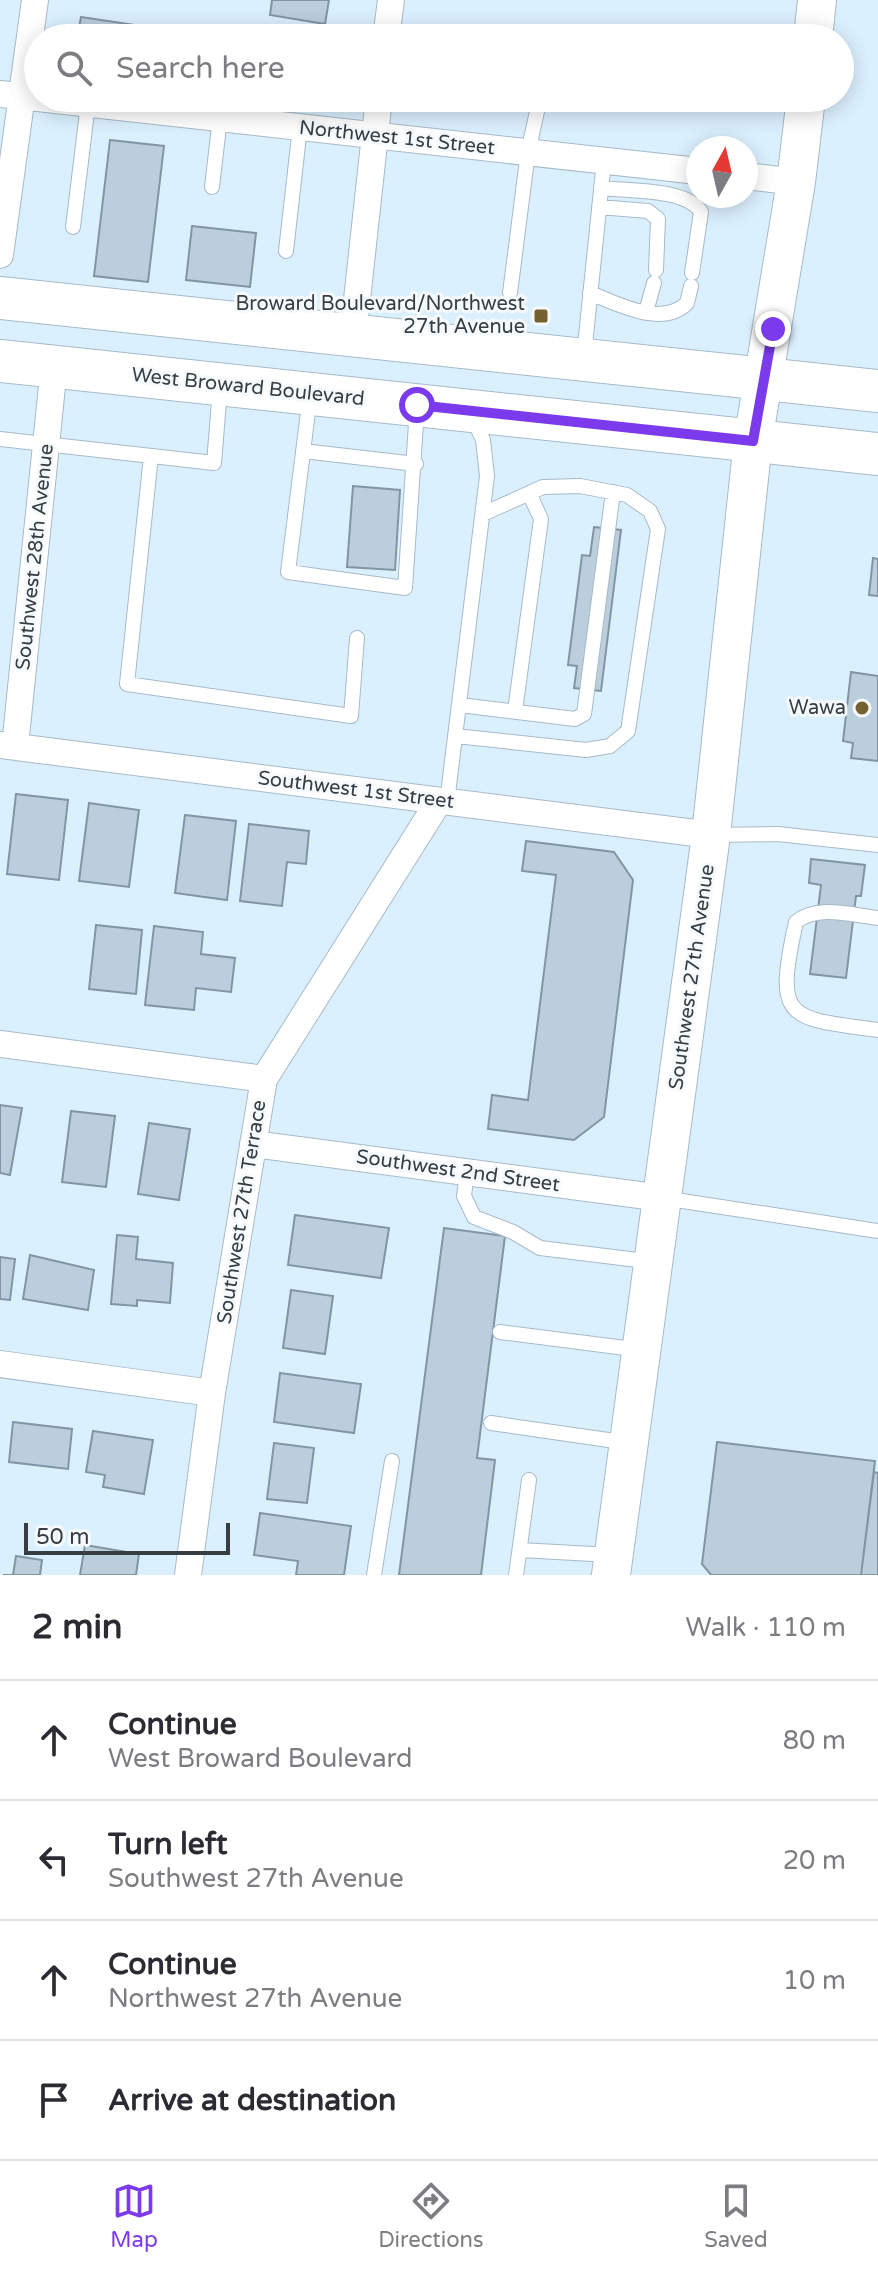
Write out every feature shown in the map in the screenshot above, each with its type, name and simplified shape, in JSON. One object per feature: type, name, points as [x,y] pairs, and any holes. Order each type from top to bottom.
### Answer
[{"type":"main road","points":[[0,298],[878,391]]},
{"type":"main road","name":"West Broward Boulevard","points":[[0,361],[878,454]]},
{"type":"street","points":[[29,24],[35,0]]},
{"type":"street","points":[[388,24],[391,0]]},
{"type":"street","points":[[814,24],[817,0]]},
{"type":"street","points":[[0,255],[12,95],[24,45]]},
{"type":"street","name":"Northwest 1st Street","points":[[163,112],[686,170]]},
{"type":"street","points":[[353,336],[377,112]]},
{"type":"street","name":"Southwest 27th Avenue","points":[[613,1565],[711,835],[753,441],[796,182],[804,112]]},
{"type":"street","points":[[758,177],[796,182]]},
{"type":"street","name":"Southwest 28th Avenue","points":[[8,746],[54,367]]},
{"type":"street","name":"Southwest 1st Street","points":[[8,746],[711,835]]},
{"type":"street","name":"Southwest 27th Terrace","points":[[188,1575],[212,1393],[264,1079],[443,801]]},
{"type":"street","points":[[0,1044],[264,1079]]},
{"type":"street","name":"Southwest 2nd Street","points":[[253,1144],[662,1198]]},
{"type":"street","points":[[0,1364],[212,1393]]},
{"type":"lane","points":[[73,227],[87,112]]},
{"type":"lane","points":[[510,293],[528,152],[537,112]]},
{"type":"lane","points":[[212,187],[220,118]]},
{"type":"lane","points":[[286,251],[300,127]]},
{"type":"lane","points":[[583,360],[604,161]]},
{"type":"lane","points":[[590,293],[646,312],[670,314],[680,310],[687,303],[692,280],[701,212],[685,197],[601,188]]},
{"type":"lane","points":[[599,207],[648,211],[658,219],[655,277],[646,312]]},
{"type":"lane","points":[[0,439],[214,463],[221,384]]},
{"type":"lane","points":[[310,394],[288,572],[405,588],[416,464],[417,405]]},
{"type":"lane","points":[[443,801],[456,736],[487,476],[483,440],[469,411]]},
{"type":"lane","points":[[303,451],[416,464]]},
{"type":"lane","points":[[151,456],[127,684],[351,716],[357,638]]},
{"type":"lane","points":[[456,736],[586,750],[610,746],[628,731],[658,529],[650,511],[627,495],[580,486],[543,487],[483,514]]},
{"type":"lane","points":[[460,705],[575,719],[584,714],[613,492]]},
{"type":"lane","points":[[515,711],[541,519],[529,493]]},
{"type":"lane","points":[[711,835],[778,834],[878,845]]},
{"type":"lane","points":[[878,918],[820,911],[805,914],[796,922],[787,989],[789,1005],[799,1015],[812,1021],[878,1030]]},
{"type":"lane","points":[[467,1172],[464,1196],[474,1217],[513,1232],[540,1248],[654,1262]]},
{"type":"lane","points":[[662,1198],[878,1231]]},
{"type":"lane","points":[[500,1332],[641,1350]]},
{"type":"lane","points":[[491,1423],[629,1443]]},
{"type":"lane","points":[[374,1575],[392,1461]]},
{"type":"lane","points":[[516,1575],[529,1480]]},
{"type":"lane","points":[[520,1550],[613,1565]]},
{"type":"building","points":[[272,0],[329,0],[325,24],[270,15]]},
{"type":"building","points":[[81,17],[128,24],[80,24]]},
{"type":"building","points":[[110,140],[164,146],[148,282],[94,276]]},
{"type":"building","points":[[192,226],[256,233],[250,287],[186,280]]},
{"type":"building","points":[[353,486],[400,490],[395,570],[347,567]]},
{"type":"building","points":[[594,527],[621,530],[601,691],[574,688],[577,666],[568,665],[582,555],[590,556]]},
{"type":"building","points":[[873,558],[878,559],[878,596],[869,595]]},
{"type":"building","name":"Wawa","points":[[851,672],[878,676],[878,761],[851,758],[853,743],[843,741]]},
{"type":"building","points":[[16,794],[68,800],[59,880],[7,874]]},
{"type":"building","points":[[89,803],[139,810],[129,887],[79,881]]},
{"type":"building","points":[[185,815],[236,821],[227,900],[175,893]]},
{"type":"building","points":[[249,824],[309,831],[306,864],[287,862],[282,906],[240,901]]},
{"type":"building","points":[[526,841],[614,852],[633,880],[604,1117],[574,1140],[488,1129],[492,1095],[528,1100],[556,875],[522,871]]},
{"type":"building","points":[[811,859],[865,865],[861,896],[856,896],[846,978],[810,974],[821,885],[809,883]]},
{"type":"building","points":[[96,925],[142,930],[136,994],[89,989]]},
{"type":"building","points":[[154,926],[203,932],[201,954],[235,958],[231,992],[196,988],[194,1010],[145,1005]]},
{"type":"building","points":[[0,1105],[22,1108],[10,1175],[0,1173]]},
{"type":"building","points":[[71,1111],[115,1116],[106,1187],[62,1182]]},
{"type":"building","points":[[149,1123],[190,1129],[179,1200],[138,1194]]},
{"type":"building","points":[[295,1215],[389,1228],[381,1278],[288,1265]]},
{"type":"building","points":[[444,1228],[505,1236],[477,1458],[495,1460],[481,1575],[399,1575]]},
{"type":"building","points":[[117,1235],[138,1237],[136,1259],[173,1263],[170,1303],[137,1300],[137,1306],[111,1304]]},
{"type":"building","points":[[30,1255],[94,1270],[88,1310],[23,1299]]},
{"type":"building","points":[[0,1257],[15,1259],[10,1300],[0,1299]]},
{"type":"building","points":[[291,1290],[333,1296],[325,1354],[283,1348]]},
{"type":"building","points":[[280,1373],[361,1384],[354,1433],[274,1422]]},
{"type":"building","points":[[13,1422],[72,1429],[68,1469],[9,1462]]},
{"type":"building","points":[[93,1431],[153,1440],[144,1494],[103,1487],[105,1475],[86,1472]]},
{"type":"building","points":[[717,1442],[875,1461],[861,1575],[711,1575],[702,1564]]},
{"type":"building","points":[[274,1443],[314,1448],[307,1503],[267,1499]]},
{"type":"building","points":[[874,1472],[878,1473],[878,1575],[861,1575]]},
{"type":"building","points":[[260,1513],[351,1526],[344,1575],[296,1575],[298,1561],[254,1555]]},
{"type":"building","points":[[85,1545],[139,1554],[136,1575],[80,1575]]},
{"type":"building","points":[[16,1556],[42,1560],[40,1575],[13,1575]]},
{"type":"place","name":"Broward Boulevard/Northwest 27th Avenue","points":[[541,316]]},
{"type":"place","name":"Wawa","points":[[862,708]]},
{"type":"route","points":[[417,405],[753,441],[773,329]]}]
